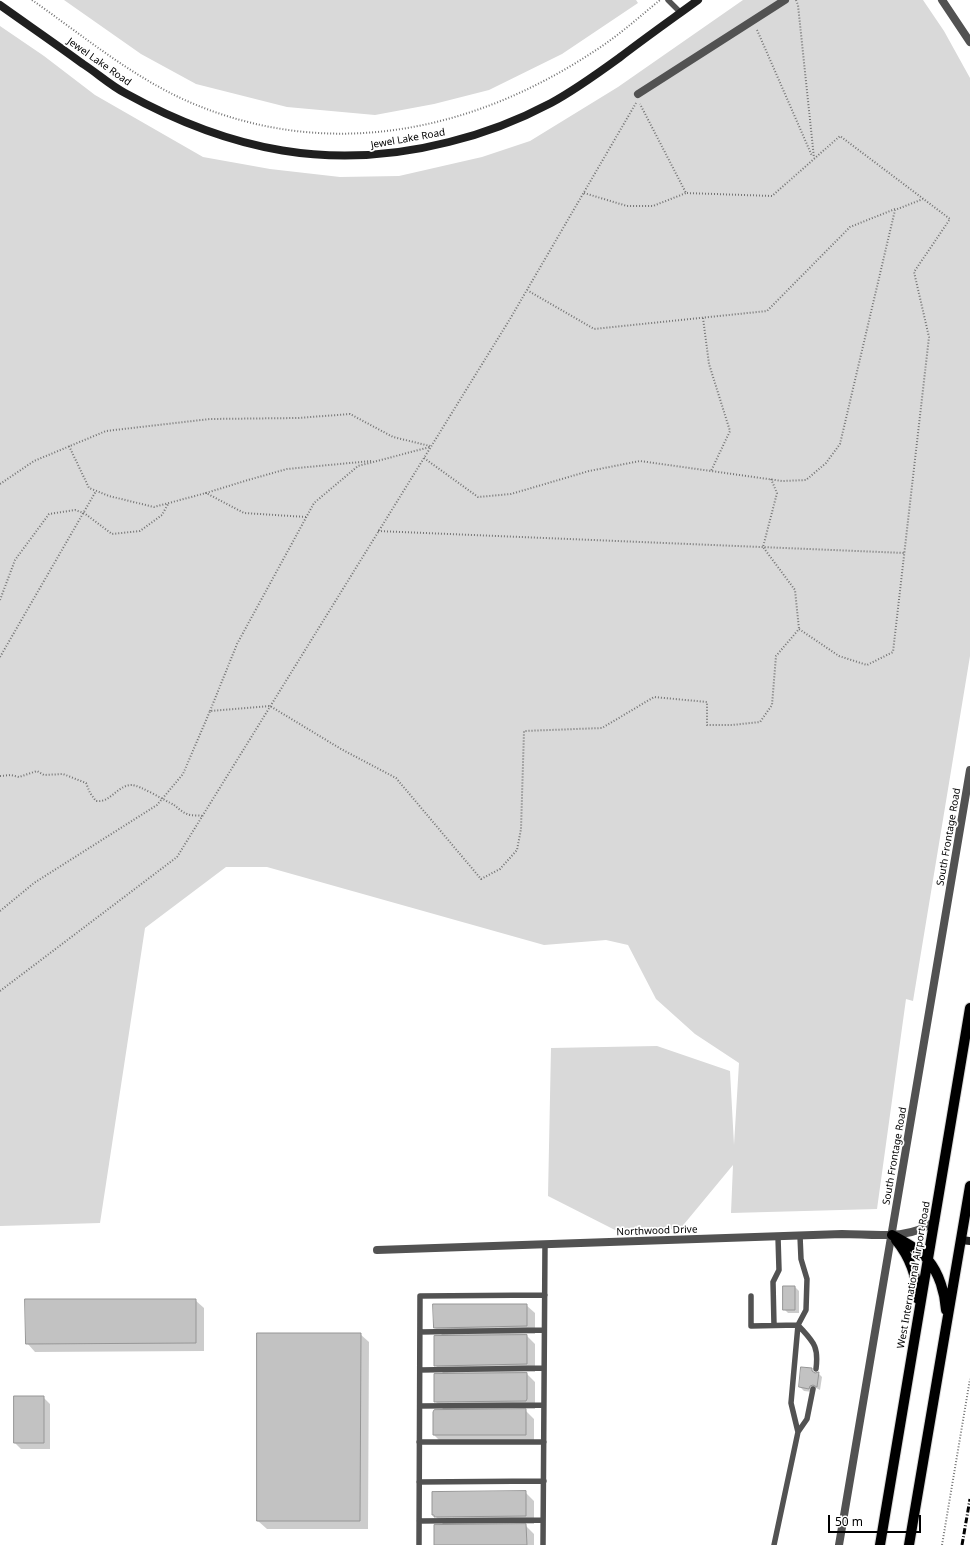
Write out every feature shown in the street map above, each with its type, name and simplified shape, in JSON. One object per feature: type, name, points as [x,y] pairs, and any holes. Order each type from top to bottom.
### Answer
[{"type":"main road","name":"Jewel Lake Road","points":[[0,5],[124,92],[180,120],[227,138],[266,148],[311,155],[347,157],[385,155],[427,148],[484,133],[518,120],[587,81],[698,0]]},
{"type":"main road","name":"West International Airport Road","points":[[880,1545],[970,1008]]},
{"type":"main road","points":[[909,1545],[947,1324],[966,1241],[970,1186]]},
{"type":"main road","points":[[892,1235],[917,1250],[928,1260],[942,1288],[946,1303],[947,1324]]},
{"type":"main road","points":[[892,1235],[906,1254],[915,1276],[918,1299],[917,1326]]},
{"type":"street","points":[[638,97],[785,0]]},
{"type":"street","points":[[942,0],[970,42]]},
{"type":"street","name":"South Frontage Road","points":[[839,1545],[970,770]]},
{"type":"street","name":"Northwood Drive","points":[[377,1250],[778,1236],[892,1235],[916,1232],[935,1221]]},
{"type":"lane","points":[[668,0],[680,13]]},
{"type":"lane","points":[[774,1325],[773,1282],[779,1270],[778,1236]]},
{"type":"lane","points":[[798,1432],[791,1403],[798,1325],[806,1310],[807,1279],[801,1259],[800,1236]]},
{"type":"lane","points":[[543,1545],[545,1244]]},
{"type":"lane","points":[[419,1545],[420,1296],[545,1295]]},
{"type":"lane","points":[[751,1296],[751,1326],[798,1325],[815,1345],[817,1356],[816,1369]]},
{"type":"lane","points":[[420,1332],[544,1330]]},
{"type":"lane","points":[[420,1370],[544,1368]]},
{"type":"lane","points":[[774,1545],[798,1432],[808,1418],[813,1389]]},
{"type":"lane","points":[[420,1406],[544,1405]]},
{"type":"lane","points":[[419,1442],[544,1442]]},
{"type":"lane","points":[[419,1482],[544,1481]]},
{"type":"lane","points":[[419,1521],[543,1520]]},
{"type":"path","points":[[32,0],[120,62],[160,87],[188,101],[259,124],[292,130],[348,134],[414,128],[461,116],[513,96],[563,70],[594,51],[660,0]]},
{"type":"path","points":[[796,0],[798,5],[814,158]]},
{"type":"path","points":[[752,21],[814,158]]},
{"type":"path","points":[[638,97],[686,193]]},
{"type":"path","points":[[0,991],[177,857],[527,290],[638,97]]},
{"type":"path","points":[[583,193],[627,206],[653,206],[686,193],[772,196],[840,136],[950,220],[914,272],[929,337],[893,652],[867,665],[839,656],[799,629]]},
{"type":"path","points":[[527,290],[594,329],[767,311],[850,227],[923,199]]},
{"type":"path","points":[[424,458],[478,497],[511,494],[589,470],[640,461],[782,481],[806,480],[826,463],[840,444],[895,210],[923,199]]},
{"type":"path","points":[[702,318],[709,364],[730,431],[711,471]]},
{"type":"path","points":[[0,484],[34,461],[106,432],[210,419],[298,418],[350,414],[393,437],[431,447]]},
{"type":"path","points":[[69,446],[88,488],[109,496],[154,507],[287,469],[378,460]]},
{"type":"path","points":[[0,911],[34,883],[151,809],[162,799],[183,774],[237,644],[314,503],[358,466],[431,447]]},
{"type":"path","points":[[763,547],[777,493],[771,479]]},
{"type":"path","points":[[0,657],[96,491]]},
{"type":"path","points":[[206,493],[244,513],[306,517]]},
{"type":"path","points":[[0,600],[15,560],[49,514],[75,510],[84,513],[112,534],[140,531],[162,515],[168,504]]},
{"type":"path","points":[[378,531],[904,553]]},
{"type":"path","points":[[210,711],[270,706],[341,749],[396,778],[481,879],[500,869],[518,850],[521,829],[524,731],[602,728],[654,697],[707,702],[707,726],[732,726],[760,722],[772,705],[776,656],[799,629],[795,590],[763,547]]},
{"type":"path","points":[[0,776],[11,775],[19,777],[37,771],[44,775],[63,774],[86,783],[90,793],[96,801],[102,802],[113,795],[119,788],[132,784],[143,788],[187,815],[202,816]]},
{"type":"path","points":[[942,1545],[970,1379]]},
{"type":"shaded area","points":[[64,0],[636,0],[638,3],[562,54],[489,90],[434,104],[375,115],[287,107],[196,84],[141,54]]},
{"type":"shaded area","points":[[743,0],[923,0],[944,31],[970,78],[970,656],[913,1001],[906,999],[877,1209],[731,1213],[733,1165],[680,1229],[615,1230],[548,1196],[551,1048],[657,1046],[730,1071],[734,1145],[739,1063],[695,1034],[656,999],[628,945],[606,940],[544,945],[267,867],[226,867],[145,928],[100,1223],[0,1226],[0,26],[44,56],[95,95],[203,157],[270,169],[340,177],[399,176],[482,157],[530,141],[618,87]]},
{"type":"building","points":[[783,1286],[795,1286],[795,1310],[783,1310]]},
{"type":"building","points":[[25,1299],[196,1299],[196,1343],[26,1344]]},
{"type":"building","points":[[433,1304],[527,1304],[527,1326],[434,1328]]},
{"type":"building","points":[[257,1333],[361,1333],[360,1521],[257,1521]]},
{"type":"building","points":[[527,1335],[527,1364],[434,1366],[434,1336]]},
{"type":"building","points":[[801,1367],[812,1368],[812,1371],[815,1373],[819,1372],[817,1387],[813,1385],[810,1386],[809,1389],[799,1387]]},
{"type":"building","points":[[527,1373],[526,1401],[434,1402],[434,1374]]},
{"type":"building","points":[[14,1396],[44,1396],[44,1443],[14,1443]]},
{"type":"building","points":[[526,1409],[526,1435],[433,1435],[434,1410]]},
{"type":"building","points":[[526,1491],[526,1516],[434,1517],[434,1515],[432,1515],[432,1492]]},
{"type":"building","points":[[526,1524],[527,1545],[434,1545],[434,1525]]},
{"type":"railway","points":[[962,1545],[970,1499]]}]
